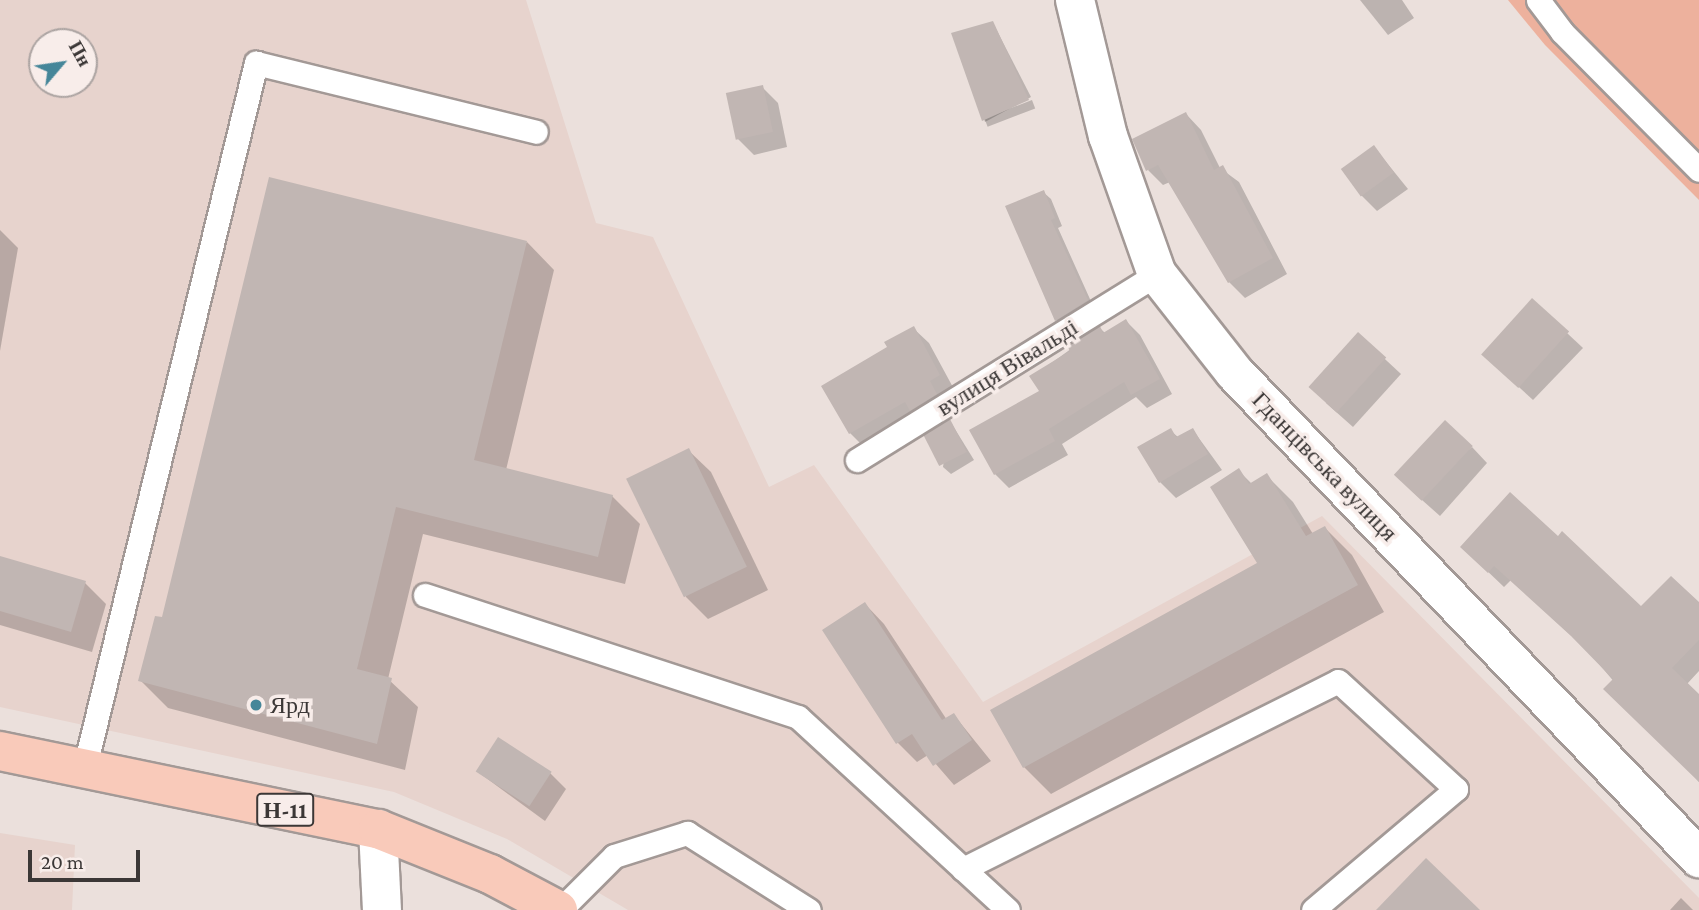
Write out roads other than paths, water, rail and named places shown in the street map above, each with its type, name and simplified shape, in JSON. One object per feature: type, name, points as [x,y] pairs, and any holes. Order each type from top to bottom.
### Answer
[{"type":"main road","name":"Н-11","points":[[0,751],[378,829],[490,874],[559,910]]},
{"type":"street","name":"Гданцівська вулиця","points":[[1076,0],[1108,136],[1157,274],[1234,372],[1699,858]]},
{"type":"street","points":[[378,829],[382,910]]},
{"type":"lane","points":[[1538,0],[1562,32],[1699,170]]},
{"type":"lane","points":[[84,770],[256,63],[536,131]]},
{"type":"lane","name":"вулиця Вівальді","points":[[857,460],[1157,274]]},
{"type":"lane","points":[[425,595],[798,717],[1008,910]]},
{"type":"lane","points":[[963,869],[1338,681],[1456,789],[1313,910]]},
{"type":"lane","points":[[559,910],[614,856],[687,833],[809,910]]},
{"type":"place","name":"Ярд","points":[[256,705]]}]
